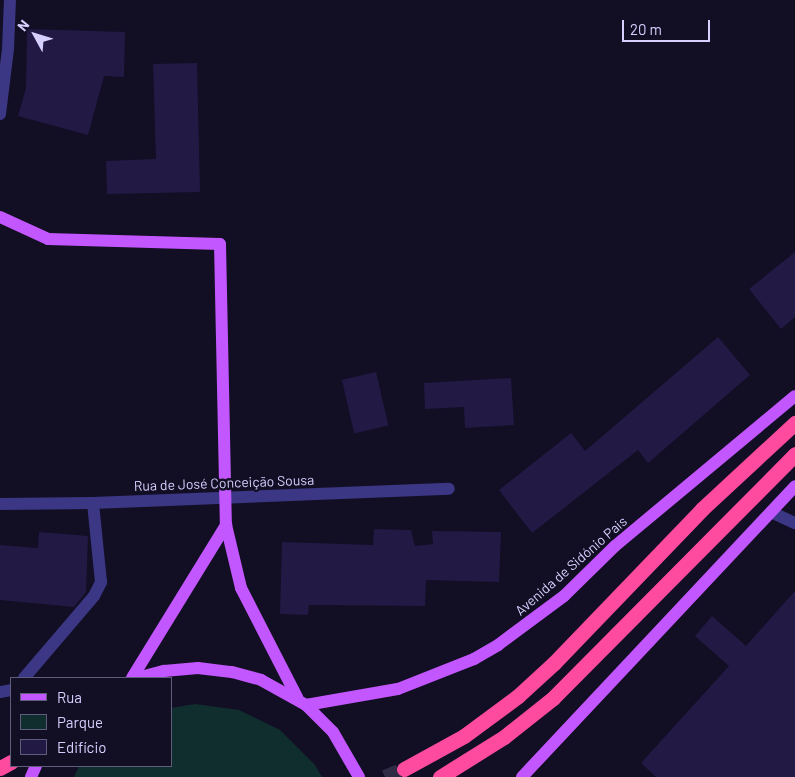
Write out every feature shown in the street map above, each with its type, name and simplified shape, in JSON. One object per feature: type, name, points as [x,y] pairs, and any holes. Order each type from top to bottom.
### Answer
[{"type":"highway","points":[[404,769],[464,736],[518,696],[702,509],[795,423]]},
{"type":"highway","points":[[440,777],[504,737],[553,698],[795,454]]},
{"type":"main road","points":[[0,217],[48,239],[220,244],[226,525],[241,588],[301,701],[332,732],[359,777]]},
{"type":"main road","name":"Avenida de Sidónio Pais","points":[[301,701],[398,689],[474,659],[498,645],[564,596],[622,540],[795,396]]},
{"type":"main road","points":[[522,777],[795,486]]},
{"type":"main road","points":[[133,677],[226,525]]},
{"type":"main road","points":[[141,677],[164,671],[198,668],[232,672],[261,680],[301,701]]},
{"type":"street","points":[[0,114],[8,49],[10,0]]},
{"type":"street","name":"Rua de José Conceição Sousa","points":[[0,504],[93,504],[449,489]]},
{"type":"street","points":[[25,677],[94,596],[101,582],[93,504]]},
{"type":"street","points":[[771,512],[795,523]]},
{"type":"green space","points":[[195,704],[239,710],[280,730],[315,765],[322,777],[74,777],[79,767],[172,767],[172,708]]},
{"type":"building","points":[[27,29],[125,32],[124,77],[104,76],[88,135],[18,116],[26,88]]},
{"type":"building","points":[[197,63],[200,192],[107,194],[106,161],[156,159],[153,64]]},
{"type":"building","points":[[795,252],[795,317],[781,329],[749,289]]},
{"type":"building","points":[[718,337],[750,375],[648,463],[638,450],[532,533],[499,490],[571,433],[585,451]]},
{"type":"building","points":[[376,372],[388,426],[354,433],[342,380]]},
{"type":"building","points":[[511,378],[514,425],[465,428],[464,407],[425,409],[424,383]]},
{"type":"building","points":[[374,529],[411,530],[415,546],[433,544],[432,531],[501,532],[499,582],[426,580],[425,606],[309,605],[308,615],[280,614],[282,542],[373,545]]},
{"type":"building","points":[[39,532],[88,536],[86,592],[74,607],[0,600],[0,545],[38,548]]},
{"type":"building","points":[[795,591],[795,777],[656,777],[641,763],[729,666],[695,636],[712,616],[746,646]]},
{"type":"tunnel","points":[[385,777],[404,769]]}]
